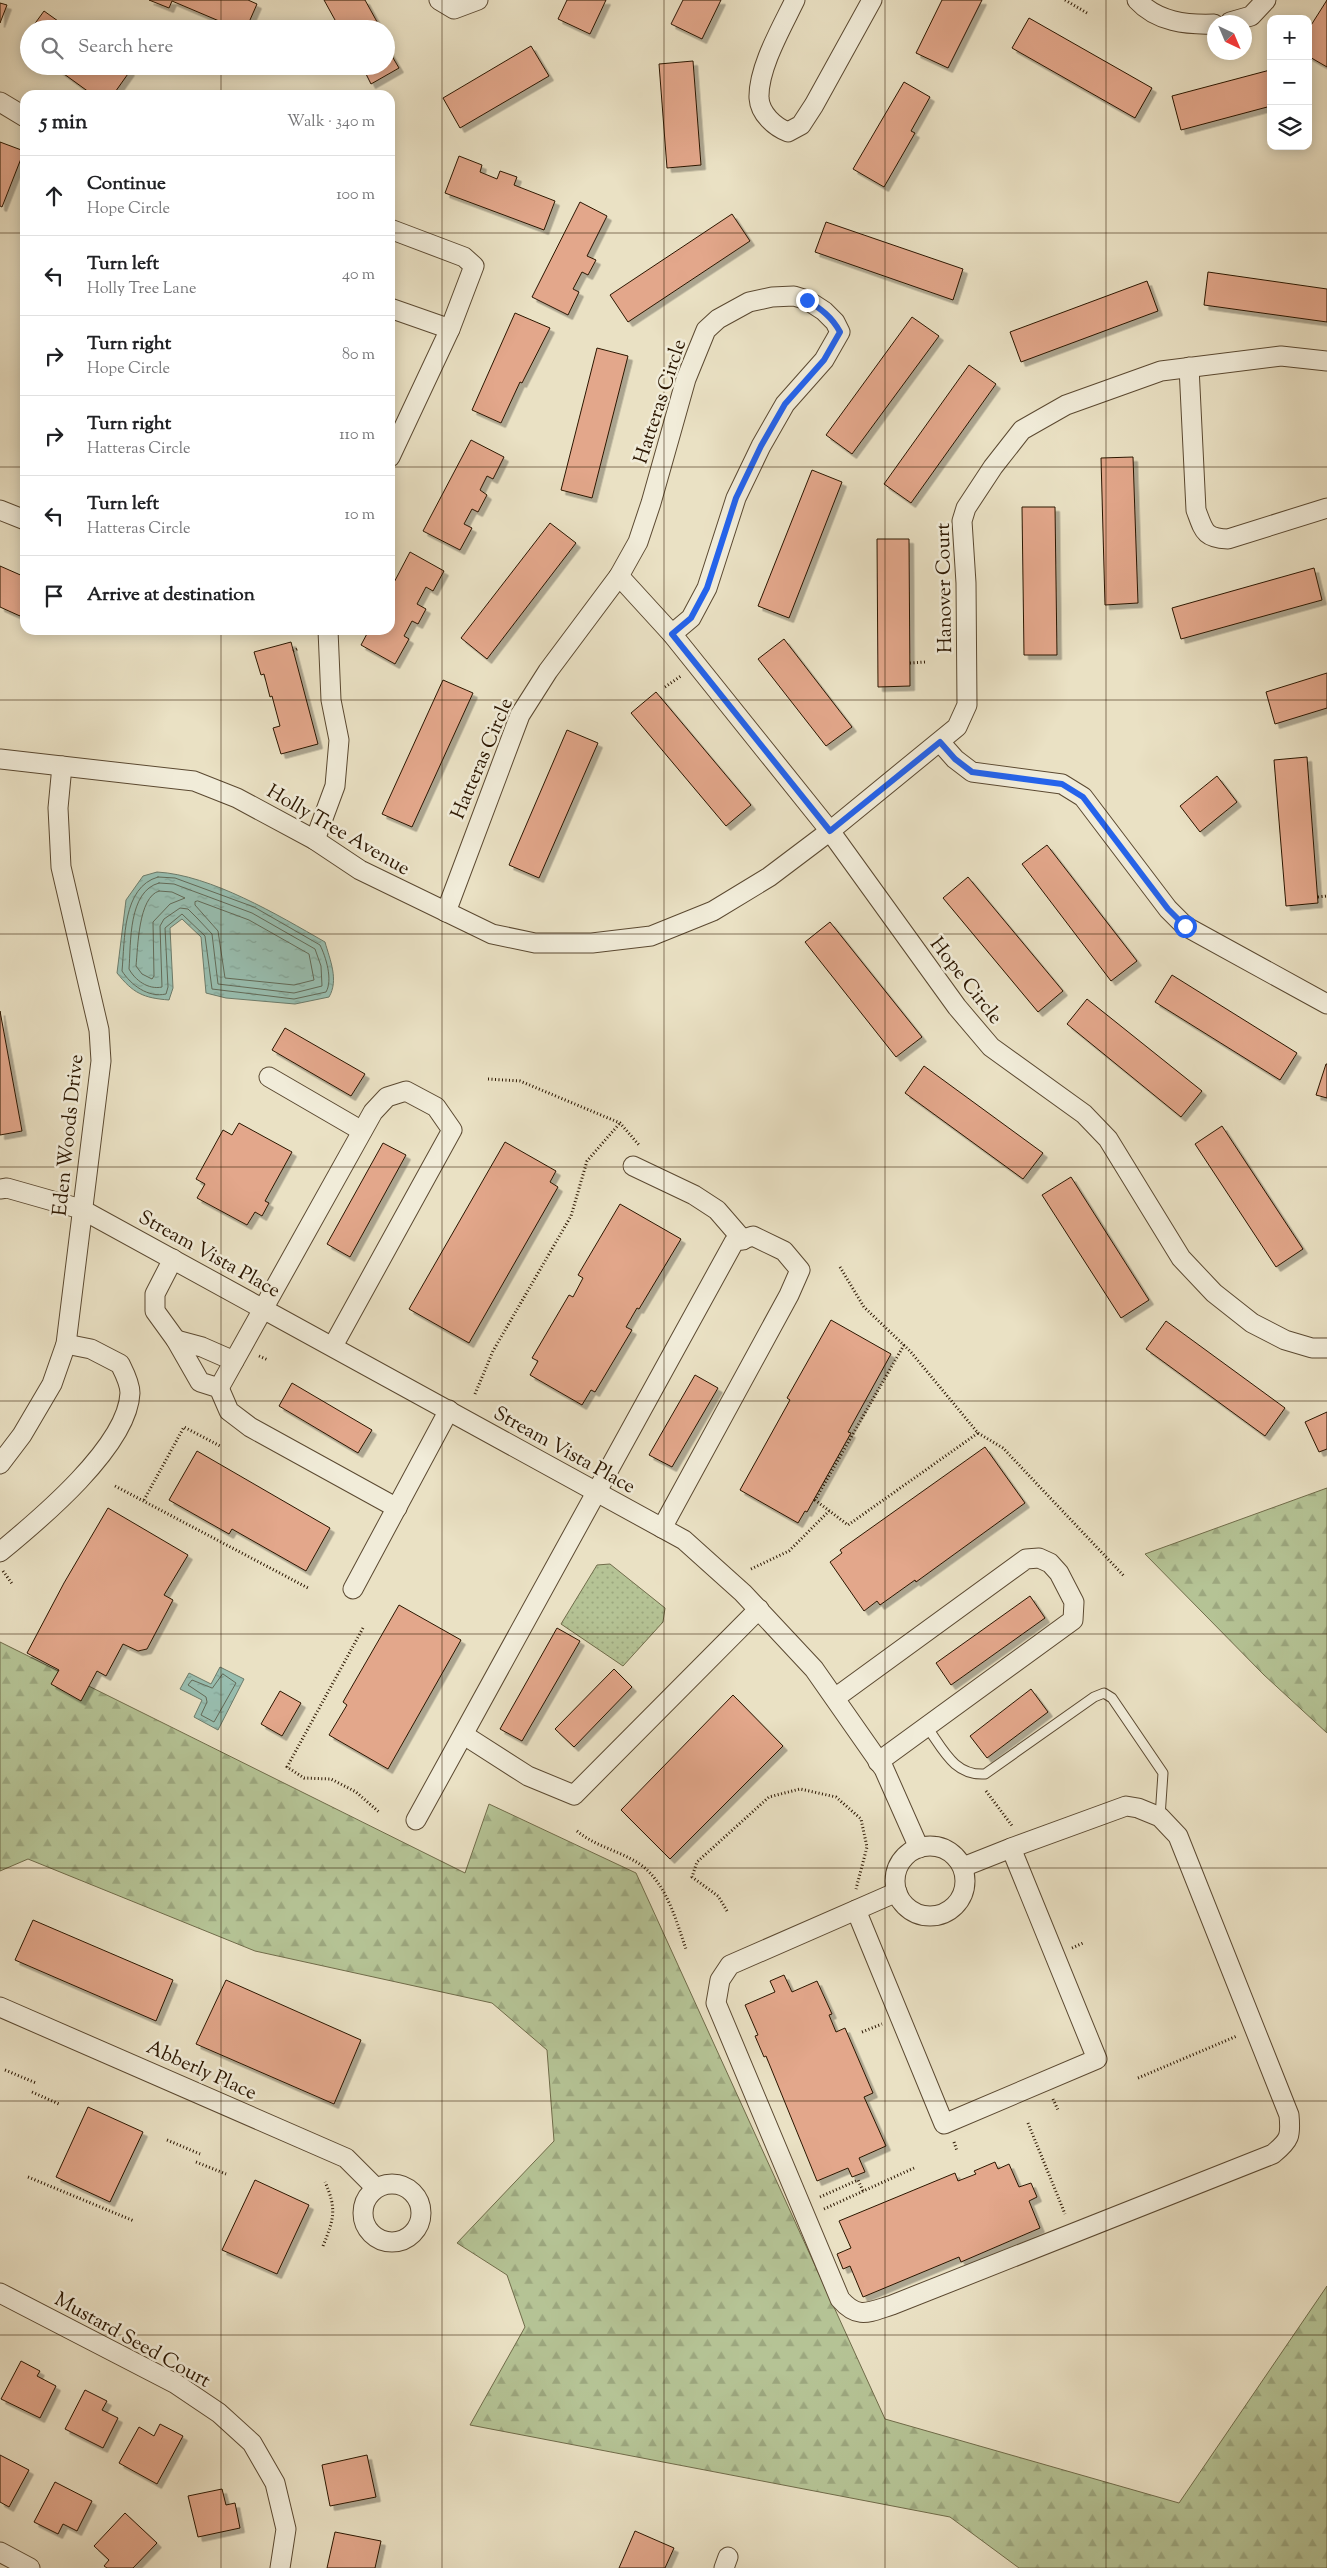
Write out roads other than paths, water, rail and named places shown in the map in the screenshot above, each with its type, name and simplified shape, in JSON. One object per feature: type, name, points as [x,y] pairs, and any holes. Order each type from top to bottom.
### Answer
[{"type":"street","points":[[439,0],[454,9],[474,2]]},
{"type":"street","points":[[795,0],[766,65],[759,100],[770,122],[778,129],[788,132],[801,125],[872,0]]},
{"type":"street","points":[[1137,0],[1164,18],[1191,25],[1207,24]]},
{"type":"street","points":[[1252,15],[1266,0]]},
{"type":"street","points":[[0,102],[20,114]]},
{"type":"street","points":[[395,231],[464,257],[474,266],[450,329],[395,445]]},
{"type":"street","name":"Hatteras Circle","points":[[446,912],[520,714],[548,671],[619,576],[638,542],[652,503],[686,379],[706,330],[718,319],[749,302],[772,297],[794,296],[807,300],[824,311],[835,322],[840,332],[824,360],[785,404],[761,446],[736,498],[707,588],[691,618],[672,634]]},
{"type":"street","points":[[395,310],[450,329]]},
{"type":"street","name":"Hanover Court","points":[[830,831],[957,727],[967,705],[966,582],[962,522],[966,508],[993,467],[1022,430],[1066,405],[1160,371],[1281,356],[1327,361]]},
{"type":"street","points":[[1189,367],[1196,510],[1204,531],[1212,538],[1228,539],[1327,508]]},
{"type":"street","points":[[0,510],[20,518]]},
{"type":"street","name":"Hope Circle","points":[[619,576],[672,634],[830,831],[958,1007],[991,1047],[1084,1114],[1108,1139],[1181,1258],[1214,1293],[1252,1323],[1285,1340],[1312,1348],[1327,1348]]},
{"type":"street","points":[[314,840],[335,786],[339,740],[331,700],[328,635]]},
{"type":"street","points":[[940,742],[955,759],[972,772],[1062,784],[1083,797],[1168,909],[1185,926],[1327,1004]]},
{"type":"street","name":"Holly Tree Avenue","points":[[0,759],[194,781],[237,798],[314,840],[360,870],[492,934],[535,943],[592,943],[651,936],[714,910],[770,877],[830,831]]},
{"type":"street","name":"Eden Woods Drive","points":[[0,1464],[22,1435],[52,1384],[66,1344],[81,1209],[101,1061],[99,1030],[61,868],[58,808],[62,766]]},
{"type":"street","points":[[269,1077],[362,1131]]},
{"type":"street","points":[[333,1346],[452,1130],[436,1107],[406,1091],[387,1097],[373,1112],[220,1388],[229,1411],[250,1426],[397,1508]]},
{"type":"street","points":[[633,1166],[694,1194],[717,1210],[743,1240]]},
{"type":"street","name":"Stream Vista Place","points":[[0,1189],[7,1188],[81,1209],[684,1540],[759,1609],[814,1668],[884,1770],[919,1848]]},
{"type":"street","points":[[416,1820],[734,1242],[753,1236],[784,1251],[800,1270],[789,1295],[662,1528]]},
{"type":"street","points":[[174,1259],[155,1294],[155,1311],[176,1340],[200,1382],[220,1388]]},
{"type":"street","points":[[176,1340],[202,1347],[234,1361]]},
{"type":"street","points":[[1,1561],[52,1510],[105,1449],[122,1422],[130,1392],[120,1364],[91,1349],[66,1344]]},
{"type":"street","points":[[353,1589],[449,1410]]},
{"type":"street","points":[[834,1698],[1026,1559],[1039,1558],[1050,1563],[1068,1586],[1074,1602],[1072,1620],[878,1762]]},
{"type":"street","points":[[464,1734],[528,1776],[574,1795],[759,1609]]},
{"type":"street","points":[[897,1892],[730,1965],[720,1980],[716,2003],[812,2215],[840,2299],[849,2310],[858,2313],[892,2305],[1273,2154],[1284,2146],[1291,2135],[1289,2115],[1178,1836],[1160,1817],[1138,1808],[1126,1806],[963,1867]]},
{"type":"street","points":[[929,1846],[944,1849],[957,1858],[963,1867],[965,1877],[962,1894],[953,1908],[943,1913],[921,1914],[911,1910],[902,1902],[897,1892],[895,1884],[898,1867],[910,1853],[919,1848],[929,1846]]},
{"type":"street","points":[[856,1910],[944,2124],[947,2124],[1096,2059],[1012,1848]]},
{"type":"street","name":"Abberly Place","points":[[0,2007],[346,2158],[376,2188]]},
{"type":"street","name":"Mustard Seed Court","points":[[0,2294],[176,2384],[219,2413],[252,2443],[275,2482],[286,2529],[280,2568]]},
{"type":"street","points":[[0,2552],[30,2568]]},
{"type":"lane","points":[[927,1727],[957,1767],[970,1775],[984,1774],[1104,1692],[1112,1698],[1163,1773],[1160,1817]]},
{"type":"water","points":[[157,872],[199,880],[221,888],[287,920],[325,942],[333,977],[332,990],[329,997],[295,1004],[226,998],[206,993],[201,937],[182,919],[170,928],[173,988],[169,1000],[145,996],[134,990],[117,973],[126,900],[143,876]]},
{"type":"water","points":[[220,1667],[244,1679],[218,1730],[194,1717],[202,1700],[180,1689],[189,1673],[211,1684]]}]
